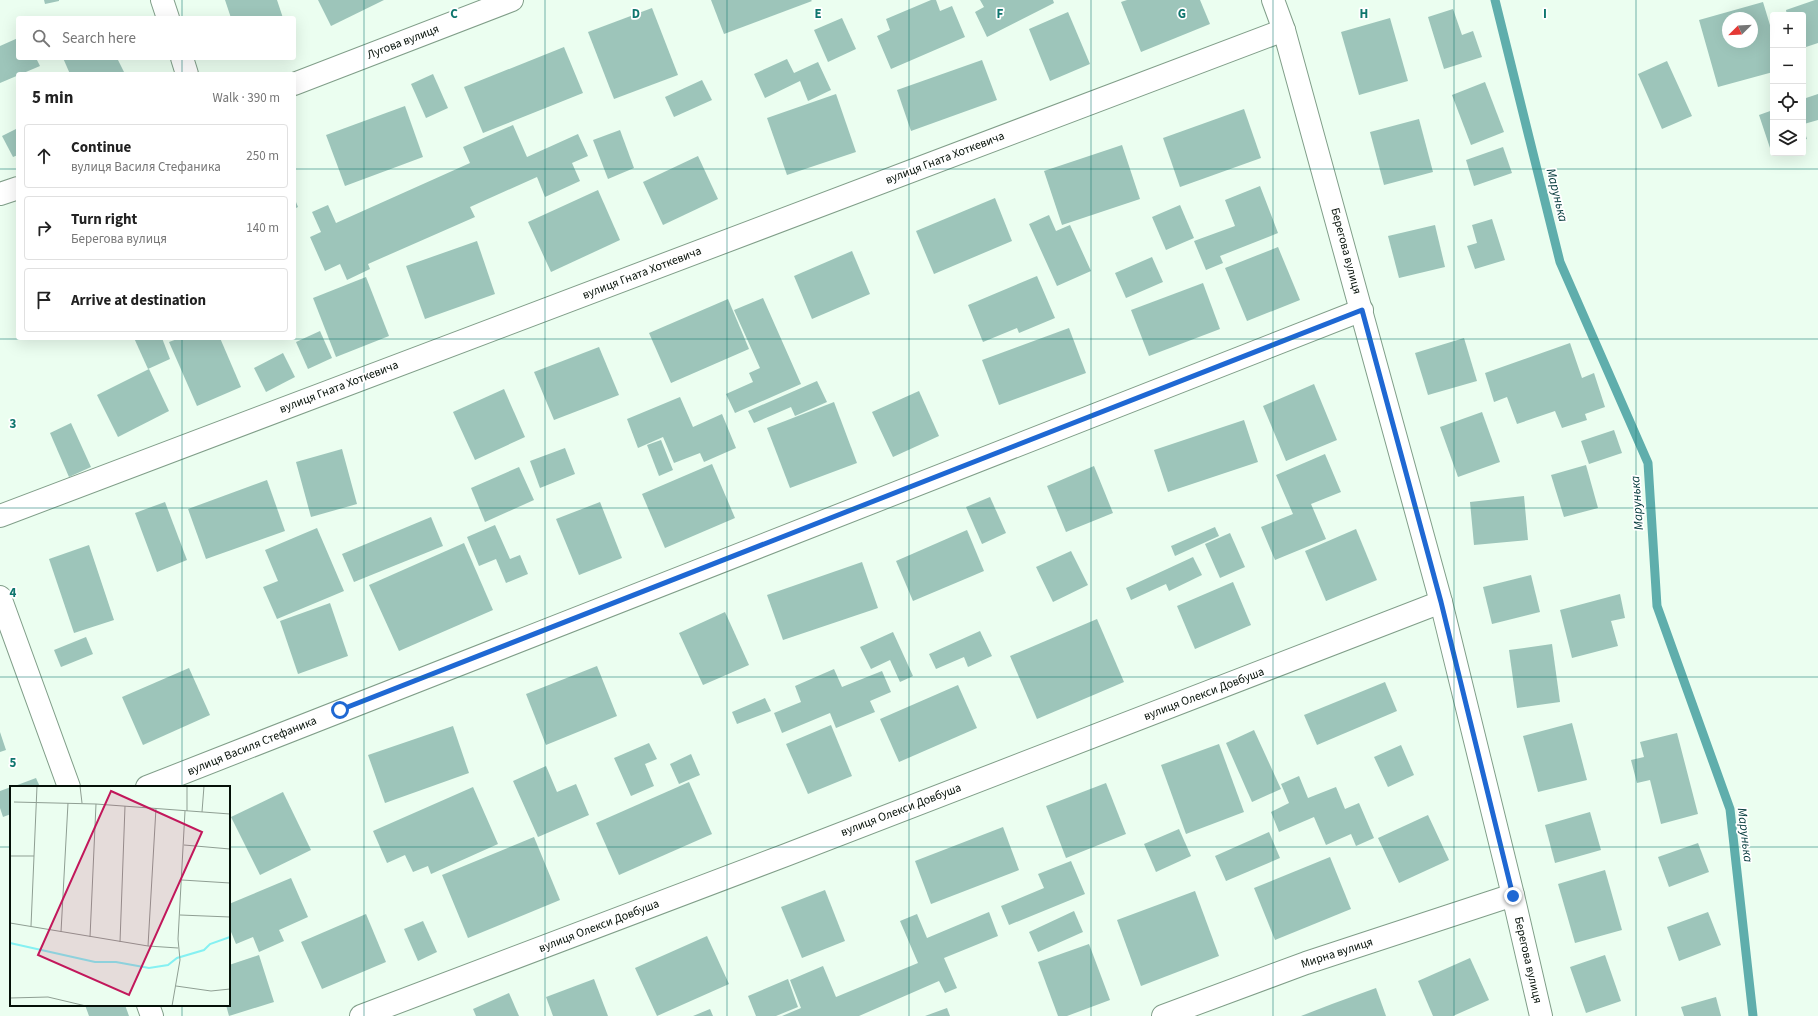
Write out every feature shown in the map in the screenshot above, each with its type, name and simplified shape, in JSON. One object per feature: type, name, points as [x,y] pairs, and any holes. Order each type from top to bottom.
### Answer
[{"type":"street","points":[[162,0],[167,16]]},
{"type":"street","name":"Лугова вулиця","points":[[296,83],[512,0]]},
{"type":"street","name":"Берегова вулиця","points":[[1273,0],[1284,30],[1441,602],[1541,1016]]},
{"type":"street","name":"вулиця Гната Хоткевича","points":[[0,516],[1284,30]]},
{"type":"street","points":[[183,60],[187,72]]},
{"type":"street","points":[[0,194],[16,189]]},
{"type":"street","name":"вулиця Василя Стефаника","points":[[150,786],[1362,310]]},
{"type":"street","points":[[0,597],[69,786]]},
{"type":"street","name":"вулиця Олекси Довбуша","points":[[361,1016],[786,855],[1441,602]]},
{"type":"street","name":"Мирна вулиця","points":[[1163,1016],[1306,963],[1513,896]]},
{"type":"street","points":[[148,1006],[152,1016]]},
{"type":"building","points":[[44,0],[59,0],[59,1],[45,4]]},
{"type":"building","points":[[225,0],[277,0],[282,16],[230,16]]},
{"type":"building","points":[[318,0],[384,0],[331,26]]},
{"type":"building","points":[[711,0],[811,0],[812,1],[724,34]]},
{"type":"building","points":[[931,0],[936,0],[940,11],[952,6],[965,37],[891,69],[877,36],[890,30],[886,19]]},
{"type":"building","points":[[980,0],[1053,0],[1054,3],[987,37],[975,12],[984,7]]},
{"type":"building","points":[[1127,0],[1200,0],[1210,24],[1141,52],[1121,2]]},
{"type":"building","points":[[1818,0],[1818,43],[1806,47],[1806,12],[1786,12],[1786,10]]},
{"type":"building","points":[[1763,2],[1770,25],[1770,73],[1718,87],[1699,20],[1722,14],[1722,48],[1758,48],[1758,12],[1727,12]]},
{"type":"building","points":[[652,8],[678,75],[614,99],[588,32]]},
{"type":"building","points":[[1453,9],[1462,35],[1473,31],[1482,57],[1444,69],[1428,17]]},
{"type":"building","points":[[1068,12],[1090,64],[1050,81],[1029,29]]},
{"type":"building","points":[[842,18],[856,49],[828,62],[814,30]]},
{"type":"building","points":[[1390,18],[1408,81],[1359,95],[1341,32]]},
{"type":"building","points":[[16,39],[16,60],[37,60],[40,66],[26,72],[16,72],[16,76],[0,83],[0,46]]},
{"type":"building","points":[[564,47],[583,93],[483,133],[464,87]]},
{"type":"building","points":[[787,59],[794,73],[818,62],[831,90],[808,101],[800,81],[765,98],[754,74]]},
{"type":"building","points":[[64,60],[118,60],[124,72],[69,72]]},
{"type":"building","points":[[982,60],[997,100],[911,131],[897,90]]},
{"type":"building","points":[[1667,61],[1692,116],[1662,129],[1638,74]]},
{"type":"building","points":[[433,74],[448,108],[426,118],[411,84]]},
{"type":"building","points":[[702,80],[712,100],[674,117],[665,97]]},
{"type":"building","points":[[1485,82],[1504,132],[1471,145],[1452,95]]},
{"type":"building","points":[[836,94],[856,152],[787,175],[767,118]]},
{"type":"building","points":[[1818,94],[1818,120],[1806,123],[1806,120],[1806,98]]},
{"type":"building","points":[[405,106],[423,157],[345,186],[326,135]]},
{"type":"building","points":[[1244,109],[1261,158],[1180,187],[1163,138]]},
{"type":"building","points":[[1770,111],[1770,148],[1759,115]]},
{"type":"building","points":[[1419,119],[1433,172],[1384,185],[1370,132]]},
{"type":"building","points":[[513,125],[527,157],[578,134],[588,156],[572,163],[580,181],[545,197],[537,177],[470,207],[475,217],[368,264],[370,269],[347,280],[340,264],[325,271],[310,237],[321,232],[312,212],[328,205],[336,223],[470,163],[463,147]]},
{"type":"building","points":[[16,129],[16,156],[13,157],[2,136]]},
{"type":"building","points":[[620,130],[634,168],[608,179],[593,140]]},
{"type":"building","points":[[1122,145],[1140,199],[1062,225],[1044,171]]},
{"type":"building","points":[[1503,147],[1512,173],[1474,186],[1466,160]]},
{"type":"building","points":[[698,156],[718,199],[663,225],[643,182]]},
{"type":"building","points":[[1260,186],[1278,233],[1220,256],[1223,263],[1206,270],[1194,241],[1235,226],[1225,200]]},
{"type":"building","points":[[598,190],[620,240],[551,272],[528,222]]},
{"type":"building","points":[[995,198],[1012,241],[934,274],[916,231]]},
{"type":"building","points":[[1180,205],[1194,238],[1166,250],[1152,217]]},
{"type":"building","points":[[1049,215],[1056,231],[1070,225],[1091,271],[1057,286],[1029,224]]},
{"type":"building","points":[[1492,219],[1505,260],[1475,269],[1467,246],[1477,243],[1472,225]]},
{"type":"building","points":[[1435,225],[1445,267],[1399,278],[1388,236]]},
{"type":"building","points":[[477,241],[495,294],[425,319],[406,266]]},
{"type":"building","points":[[1278,247],[1300,300],[1247,321],[1225,268]]},
{"type":"building","points":[[852,251],[870,294],[812,319],[794,276]]},
{"type":"building","points":[[1152,257],[1163,282],[1126,298],[1115,273]]},
{"type":"building","points":[[1037,276],[1055,318],[1019,333],[1017,328],[983,342],[968,305]]},
{"type":"building","points":[[366,277],[389,336],[336,357],[313,298]]},
{"type":"building","points":[[1203,283],[1220,329],[1149,356],[1131,310]]},
{"type":"building","points":[[763,298],[801,384],[735,413],[726,394],[753,382],[749,373],[760,368],[734,310]]},
{"type":"building","points":[[728,299],[749,349],[671,383],[649,333]]},
{"type":"building","points":[[1069,328],[1086,373],[999,405],[982,360]]},
{"type":"building","points":[[320,331],[332,358],[308,369],[296,342]]},
{"type":"building","points":[[1464,338],[1477,381],[1428,395],[1415,353]]},
{"type":"building","points":[[135,340],[163,340],[170,359],[148,369]]},
{"type":"building","points":[[174,340],[221,340],[241,387],[197,406],[169,342]]},
{"type":"building","points":[[1570,343],[1582,378],[1594,373],[1605,407],[1585,414],[1587,420],[1562,428],[1555,411],[1517,424],[1507,397],[1494,402],[1485,373]]},
{"type":"building","points":[[599,347],[619,395],[554,420],[534,372]]},
{"type":"building","points":[[283,353],[295,377],[266,392],[254,368]]},
{"type":"building","points":[[149,369],[169,411],[118,437],[97,395]]},
{"type":"building","points":[[817,381],[827,402],[795,416],[791,407],[754,423],[748,411]]},
{"type":"building","points":[[1314,384],[1337,440],[1286,461],[1263,406]]},
{"type":"building","points":[[504,389],[525,437],[475,460],[453,412]]},
{"type":"building","points":[[919,391],[939,436],[893,457],[872,412]]},
{"type":"building","points":[[680,397],[693,427],[722,414],[736,448],[704,462],[700,453],[674,463],[663,437],[638,448],[627,419]]},
{"type":"building","points":[[834,402],[857,463],[790,488],[767,428]]},
{"type":"building","points":[[1482,412],[1500,462],[1458,477],[1440,427]]},
{"type":"building","points":[[1244,420],[1258,462],[1168,492],[1154,450]]},
{"type":"building","points":[[71,423],[91,467],[69,477],[50,433]]},
{"type":"building","points":[[1614,430],[1622,453],[1589,464],[1581,441]]},
{"type":"building","points":[[661,440],[673,470],[659,476],[647,445]]},
{"type":"building","points":[[565,448],[575,474],[540,488],[530,461]]},
{"type":"building","points":[[342,449],[357,504],[311,517],[296,462]]},
{"type":"building","points":[[1325,454],[1341,492],[1311,504],[1326,539],[1275,560],[1261,527],[1293,514],[1276,475]]},
{"type":"building","points":[[712,464],[735,518],[665,548],[642,494]]},
{"type":"building","points":[[1586,465],[1598,508],[1564,517],[1551,475]]},
{"type":"building","points":[[1094,466],[1113,513],[1066,532],[1047,486]]},
{"type":"building","points":[[519,467],[534,500],[485,522],[471,488]]},
{"type":"building","points":[[267,480],[285,531],[206,559],[188,509]]},
{"type":"building","points":[[1524,496],[1528,540],[1474,545],[1470,502]]},
{"type":"building","points":[[990,497],[1006,533],[982,544],[966,507]]},
{"type":"building","points":[[165,502],[187,560],[157,572],[135,513]]},
{"type":"building","points":[[600,502],[622,558],[579,575],[556,519]]},
{"type":"building","points":[[431,517],[443,546],[354,582],[342,554]]},
{"type":"building","points":[[495,525],[510,559],[520,555],[528,574],[506,583],[496,559],[479,566],[467,537]]},
{"type":"building","points":[[1215,527],[1219,536],[1175,556],[1171,546]]},
{"type":"building","points":[[317,528],[344,591],[277,619],[263,587],[278,581],[265,550]]},
{"type":"building","points":[[1356,529],[1377,580],[1326,601],[1305,551]]},
{"type":"building","points":[[967,530],[984,571],[913,601],[896,561]]},
{"type":"building","points":[[1230,533],[1245,567],[1220,578],[1205,544]]},
{"type":"building","points":[[464,543],[493,610],[399,651],[369,585]]},
{"type":"building","points":[[89,545],[114,620],[74,633],[49,559]]},
{"type":"building","points":[[1071,551],[1088,585],[1053,602],[1036,567]]},
{"type":"building","points":[[1193,557],[1202,575],[1169,591],[1166,584],[1131,600],[1126,588]]},
{"type":"building","points":[[862,562],[878,608],[783,640],[767,595]]},
{"type":"building","points":[[1531,575],[1540,612],[1492,624],[1483,587]]},
{"type":"building","points":[[1233,582],[1251,625],[1195,649],[1177,606]]},
{"type":"building","points":[[1620,594],[1625,618],[1611,621],[1618,646],[1572,658],[1560,610]]},
{"type":"building","points":[[330,603],[348,656],[298,674],[280,621]]},
{"type":"building","points":[[725,612],[749,665],[703,685],[679,633]]},
{"type":"building","points":[[1097,619],[1124,682],[1037,719],[1010,656]]},
{"type":"building","points":[[980,631],[992,656],[968,667],[964,657],[936,669],[929,654]]},
{"type":"building","points":[[893,632],[913,676],[900,682],[890,660],[871,669],[860,647]]},
{"type":"building","points":[[86,637],[93,654],[61,667],[54,650]]},
{"type":"building","points":[[1552,644],[1560,702],[1517,708],[1509,650]]},
{"type":"building","points":[[597,666],[617,716],[546,745],[526,694]]},
{"type":"building","points":[[189,668],[210,715],[143,745],[122,697]]},
{"type":"building","points":[[834,669],[842,687],[882,671],[891,692],[870,701],[875,712],[836,728],[830,713],[782,733],[774,713],[801,702],[795,686]]},
{"type":"building","points":[[1385,682],[1397,711],[1317,745],[1304,715]]},
{"type":"building","points":[[958,685],[977,728],[899,762],[880,719]]},
{"type":"building","points":[[765,698],[771,711],[737,724],[732,712]]},
{"type":"building","points":[[1572,723],[1587,780],[1538,792],[1523,736]]},
{"type":"building","points":[[831,725],[852,776],[808,794],[786,744]]},
{"type":"building","points":[[453,726],[469,773],[385,803],[368,755]]},
{"type":"building","points":[[1254,730],[1281,789],[1252,802],[1226,743]]},
{"type":"building","points":[[0,732],[6,750],[0,752]]},
{"type":"building","points":[[1677,733],[1698,814],[1661,824],[1650,780],[1637,783],[1631,760],[1644,757],[1640,742]]},
{"type":"building","points":[[649,743],[657,759],[645,764],[654,786],[631,796],[614,758]]},
{"type":"building","points":[[1219,744],[1244,812],[1186,834],[1161,765]]},
{"type":"building","points":[[1401,745],[1414,775],[1388,787],[1374,757]]},
{"type":"building","points":[[691,754],[700,775],[679,784],[670,764]]},
{"type":"building","points":[[546,766],[557,792],[576,784],[589,815],[538,837],[513,781]]},
{"type":"building","points":[[1299,776],[1308,798],[1336,787],[1345,809],[1359,803],[1374,838],[1356,846],[1351,834],[1326,845],[1314,817],[1279,832],[1271,812],[1289,803],[1281,784]]},
{"type":"building","points":[[36,778],[40,786],[15,786]]},
{"type":"building","points":[[689,782],[712,834],[619,875],[596,823]]},
{"type":"building","points":[[1106,783],[1126,834],[1066,858],[1046,806]]},
{"type":"building","points":[[10,787],[10,814],[3,817],[0,808],[0,791]]},
{"type":"building","points":[[473,787],[498,844],[431,874],[428,866],[413,872],[405,855],[387,863],[373,831]]},
{"type":"building","points":[[283,792],[311,850],[260,875],[231,817]]},
{"type":"building","points":[[1590,812],[1601,850],[1555,863],[1545,825]]},
{"type":"building","points":[[1428,815],[1449,860],[1399,883],[1378,838]]},
{"type":"building","points":[[1003,827],[1019,870],[931,904],[915,861]]},
{"type":"building","points":[[1179,829],[1191,856],[1156,872],[1144,844]]},
{"type":"building","points":[[1269,832],[1280,858],[1226,881],[1215,856]]},
{"type":"building","points":[[534,837],[560,900],[468,938],[442,875]]},
{"type":"building","points":[[1698,843],[1709,872],[1669,887],[1658,857]]},
{"type":"building","points":[[1330,857],[1351,909],[1275,940],[1254,888]]},
{"type":"building","points":[[1071,861],[1085,894],[1009,925],[1001,906],[1044,888],[1038,874]]},
{"type":"building","points":[[1605,870],[1622,930],[1575,943],[1558,884]]},
{"type":"building","points":[[291,878],[308,917],[279,930],[284,941],[259,952],[253,937],[236,944],[230,929],[230,904]]},
{"type":"building","points":[[825,890],[845,941],[802,958],[781,907]]},
{"type":"building","points":[[1195,891],[1219,956],[1141,986],[1117,920]]},
{"type":"building","points":[[1074,911],[1083,932],[1038,952],[1029,932]]},
{"type":"building","points":[[989,912],[998,936],[944,958],[957,988],[945,993],[939,981],[859,1016],[782,1016],[801,1008],[790,980],[823,966],[836,997],[918,963],[900,921],[917,914],[927,938]]},
{"type":"building","points":[[1708,912],[1721,945],[1679,961],[1667,927]]},
{"type":"building","points":[[366,914],[386,962],[322,989],[301,942]]},
{"type":"building","points":[[423,921],[437,952],[418,961],[404,929]]},
{"type":"building","points":[[707,936],[729,984],[657,1016],[635,968]]},
{"type":"building","points":[[1089,944],[1110,1000],[1067,1016],[1058,1016],[1038,962]]},
{"type":"building","points":[[259,955],[274,1002],[229,1016],[226,1006],[230,1006],[230,965]]},
{"type":"building","points":[[1605,955],[1621,1001],[1586,1013],[1570,967]]},
{"type":"building","points":[[1470,958],[1489,1000],[1453,1016],[1433,1016],[1418,981]]},
{"type":"building","points":[[594,979],[608,1016],[553,1016],[546,997]]},
{"type":"building","points":[[788,979],[798,1007],[776,1016],[756,1016],[748,996]]},
{"type":"building","points":[[1376,988],[1386,1016],[1301,1016],[1332,1004]]},
{"type":"building","points":[[509,993],[519,1016],[476,1016],[473,1009]]},
{"type":"building","points":[[1716,997],[1721,1016],[1684,1016],[1681,1007]]},
{"type":"building","points":[[85,1006],[125,1006],[129,1016],[89,1016]]},
{"type":"building","points":[[947,1008],[950,1016],[925,1016]]},
{"type":"building","points":[[710,1009],[713,1016],[693,1016]]},
{"type":"waterway","name":"Марунька","points":[[1495,0],[1560,262],[1648,463],[1657,606],[1730,809],[1753,1016]]},
{"type":"route","points":[[340,710],[1362,310],[1441,602],[1513,896]]}]
